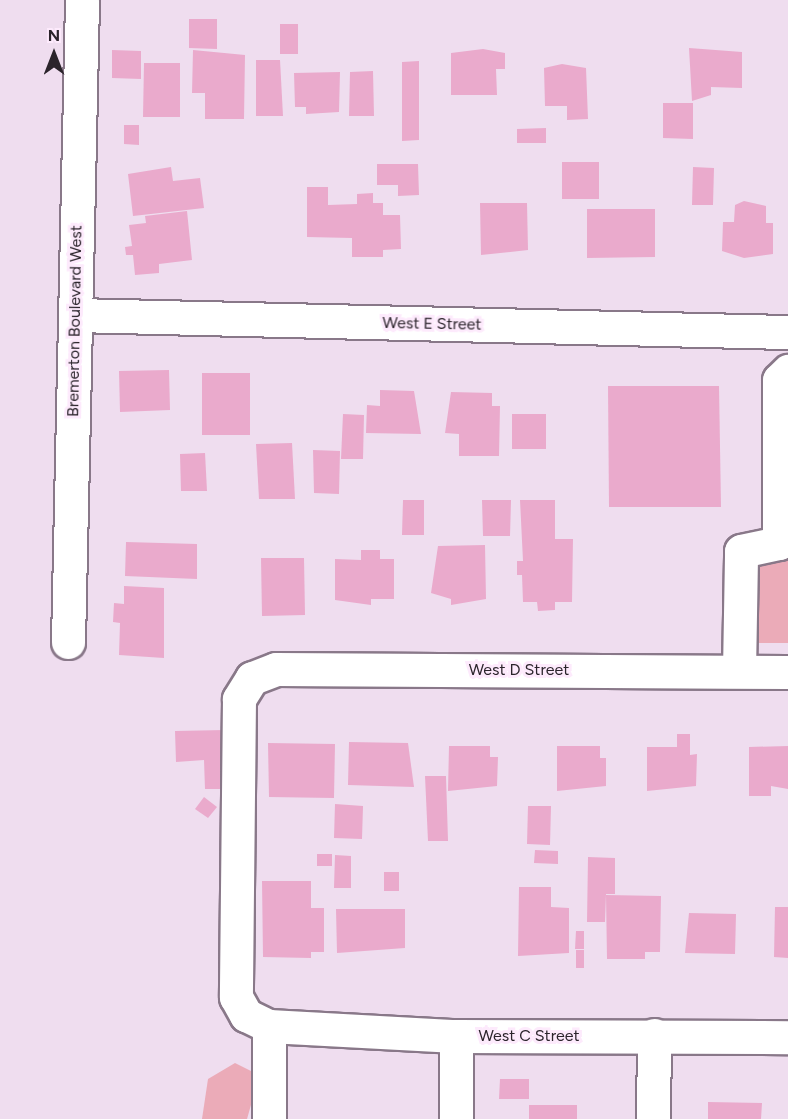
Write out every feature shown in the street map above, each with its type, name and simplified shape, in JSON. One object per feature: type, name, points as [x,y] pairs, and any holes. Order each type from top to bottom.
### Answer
[{"type":"street","name":"Bremerton Boulevard West","points":[[68,642],[82,0]]},
{"type":"street","name":"West E Street","points":[[75,315],[788,332]]},
{"type":"street","points":[[739,671],[741,551],[779,543],[779,380],[788,371]]},
{"type":"street","name":"West D Street","points":[[269,1026],[246,1015],[236,997],[239,699],[252,678],[276,669],[788,672]]},
{"type":"street","points":[[269,1026],[269,1119]]},
{"type":"street","name":"West C Street","points":[[269,1026],[456,1036],[788,1037]]},
{"type":"street","points":[[652,1119],[654,1035]]},
{"type":"street","points":[[456,1036],[456,1119]]},
{"type":"shaded area","points":[[749,559],[788,560],[788,643],[748,643]]},
{"type":"shaded area","points":[[235,1063],[253,1072],[256,1087],[247,1119],[202,1119],[208,1079]]},
{"type":"building","points":[[189,19],[217,19],[217,49],[189,48]]},
{"type":"building","points":[[280,24],[298,24],[298,54],[280,54]]},
{"type":"building","points":[[689,48],[742,52],[742,88],[711,87],[711,95],[692,101]]},
{"type":"building","points":[[483,49],[505,53],[505,69],[496,69],[497,95],[451,95],[451,53]]},
{"type":"building","points":[[112,50],[141,51],[141,79],[112,78]]},
{"type":"building","points":[[193,50],[245,55],[244,119],[205,119],[205,93],[192,93]]},
{"type":"building","points":[[256,60],[280,60],[283,116],[256,116]]},
{"type":"building","points":[[419,61],[419,140],[402,141],[402,62]]},
{"type":"building","points":[[144,63],[180,63],[180,117],[143,117]]},
{"type":"building","points":[[562,64],[586,68],[588,119],[567,120],[567,106],[545,106],[544,68]]},
{"type":"building","points":[[373,71],[374,116],[349,116],[350,72]]},
{"type":"building","points":[[340,72],[339,112],[306,114],[306,107],[295,107],[294,73]]},
{"type":"building","points":[[663,103],[693,103],[693,139],[663,138]]},
{"type":"building","points":[[124,125],[139,125],[139,145],[124,144]]},
{"type":"building","points":[[546,128],[546,143],[517,143],[517,129]]},
{"type":"building","points":[[562,162],[599,162],[599,199],[562,199]]},
{"type":"building","points":[[377,164],[418,164],[419,195],[398,196],[398,185],[377,185]]},
{"type":"building","points":[[171,167],[173,181],[200,178],[204,208],[133,216],[128,174]]},
{"type":"building","points":[[693,167],[714,168],[713,205],[692,205]]},
{"type":"building","points":[[307,187],[328,187],[328,205],[357,204],[357,194],[373,193],[373,203],[383,203],[383,215],[400,215],[401,249],[383,250],[383,257],[352,257],[352,238],[307,237]]},
{"type":"building","points":[[744,201],[766,206],[766,223],[773,223],[773,254],[744,258],[722,251],[723,222],[734,222],[735,205]]},
{"type":"building","points":[[480,203],[527,203],[528,250],[481,255]]},
{"type":"building","points":[[587,209],[655,209],[655,257],[587,258]]},
{"type":"building","points":[[187,211],[192,260],[159,264],[159,273],[135,275],[133,255],[126,255],[125,247],[132,246],[129,225],[146,223],[145,216]]},
{"type":"building","points":[[169,370],[170,410],[120,412],[119,371]]},
{"type":"building","points":[[202,373],[250,373],[250,435],[202,435]]},
{"type":"building","points":[[608,386],[719,386],[721,507],[609,507]]},
{"type":"building","points":[[380,390],[414,391],[421,434],[366,433],[367,405],[380,406]]},
{"type":"building","points":[[451,392],[492,393],[492,406],[500,406],[499,456],[459,456],[459,434],[445,433]]},
{"type":"building","points":[[343,414],[364,415],[363,459],[341,459]]},
{"type":"building","points":[[512,414],[546,414],[546,449],[512,449]]},
{"type":"building","points":[[292,443],[295,499],[259,499],[256,444]]},
{"type":"building","points":[[313,450],[340,451],[339,494],[314,493]]},
{"type":"building","points":[[205,453],[207,491],[181,491],[180,454]]},
{"type":"building","points":[[403,500],[424,500],[424,535],[402,535]]},
{"type":"building","points":[[482,500],[511,500],[510,536],[483,536]]},
{"type":"building","points":[[520,500],[555,500],[555,539],[573,539],[572,602],[555,602],[555,610],[538,611],[537,602],[523,602],[522,575],[517,575],[517,561],[523,561]]},
{"type":"building","points":[[126,542],[197,544],[197,579],[125,576]]},
{"type":"building","points":[[485,545],[486,599],[451,605],[451,599],[431,593],[438,546]]},
{"type":"building","points":[[361,550],[380,550],[380,559],[394,559],[394,599],[371,599],[371,605],[335,600],[335,559],[361,560]]},
{"type":"building","points":[[261,558],[304,558],[305,615],[262,616]]},
{"type":"building","points":[[124,586],[164,588],[164,658],[119,655],[120,623],[113,622],[114,603],[124,604]]},
{"type":"building","points":[[225,730],[228,789],[205,789],[204,760],[176,762],[175,731]]},
{"type":"building","points":[[677,734],[690,734],[690,755],[697,754],[696,786],[647,791],[647,747],[677,747]]},
{"type":"building","points":[[349,742],[408,743],[414,787],[348,785]]},
{"type":"building","points":[[268,743],[335,744],[334,798],[269,797]]},
{"type":"building","points":[[449,746],[490,746],[490,757],[498,757],[497,786],[448,791]]},
{"type":"building","points":[[557,746],[600,746],[600,758],[606,758],[606,786],[557,791]]},
{"type":"building","points":[[788,746],[788,789],[771,786],[771,796],[749,796],[749,747]]},
{"type":"building","points":[[425,776],[446,776],[448,841],[428,841]]},
{"type":"building","points":[[204,797],[217,807],[208,818],[195,809]]},
{"type":"building","points":[[335,804],[363,806],[362,839],[334,838]]},
{"type":"building","points":[[528,806],[551,806],[550,845],[527,844]]},
{"type":"building","points":[[535,850],[558,851],[558,864],[534,863]]},
{"type":"building","points":[[317,854],[332,854],[332,866],[317,866]]},
{"type":"building","points":[[335,855],[351,856],[351,888],[334,888]]},
{"type":"building","points":[[588,857],[615,858],[615,894],[606,894],[605,922],[587,922]]},
{"type":"building","points":[[384,872],[399,872],[399,891],[384,891]]},
{"type":"building","points":[[262,881],[311,881],[311,908],[324,908],[324,952],[311,952],[311,958],[263,957]]},
{"type":"building","points":[[519,887],[551,887],[551,907],[569,908],[569,953],[518,956]]},
{"type":"building","points":[[606,895],[661,896],[660,952],[645,952],[645,959],[607,959]]},
{"type":"building","points":[[775,907],[788,907],[788,958],[774,957]]},
{"type":"building","points":[[336,909],[405,909],[405,948],[337,953]]},
{"type":"building","points":[[689,913],[736,914],[735,954],[685,953]]},
{"type":"building","points":[[576,931],[584,931],[584,949],[575,949]]},
{"type":"building","points":[[576,950],[584,950],[584,968],[576,968]]},
{"type":"building","points":[[500,1079],[529,1079],[529,1099],[499,1099]]},
{"type":"building","points":[[708,1102],[762,1103],[761,1119],[708,1119]]},
{"type":"building","points":[[529,1105],[577,1105],[577,1119],[529,1119]]}]
